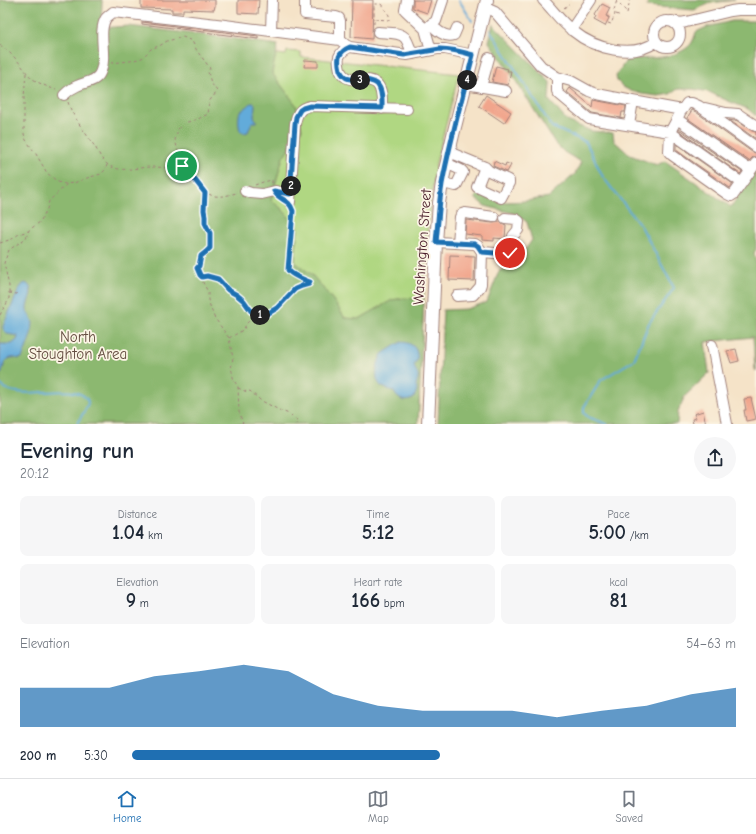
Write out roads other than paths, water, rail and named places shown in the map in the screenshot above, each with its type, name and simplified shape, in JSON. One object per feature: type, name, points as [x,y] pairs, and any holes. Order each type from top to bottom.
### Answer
[{"type":"main road","name":"Washington Street","points":[[428,424],[439,203],[448,157],[486,4]]},
{"type":"street","points":[[271,31],[272,0]]},
{"type":"street","points":[[305,0],[305,14],[339,18],[340,40]]},
{"type":"street","points":[[407,0],[405,10],[428,27],[442,34],[451,36],[454,35],[456,28]]},
{"type":"street","points":[[428,27],[436,21],[443,0]]},
{"type":"street","points":[[543,0],[571,30],[594,44],[626,51],[642,49],[656,42]]},
{"type":"street","points":[[571,30],[592,0]]},
{"type":"street","points":[[486,4],[495,12],[541,66],[558,77],[571,81],[597,94],[633,102],[682,110]]},
{"type":"street","points":[[756,10],[731,11],[681,23],[663,21],[656,26],[654,34],[656,42],[661,46],[670,47],[677,43],[689,29],[739,16],[756,17]]},
{"type":"street","points":[[64,95],[72,88],[94,80],[99,75],[102,68],[103,59],[102,34],[106,19],[113,12],[340,40],[350,47],[401,54],[414,54],[431,50],[445,49],[473,55]]},
{"type":"street","points":[[671,21],[679,28],[680,38]]},
{"type":"street","points":[[428,27],[431,50]]},
{"type":"street","points":[[376,30],[402,35],[406,38],[409,47],[414,54]]},
{"type":"street","points":[[350,47],[344,50],[339,58],[341,71],[350,79],[369,81],[377,84],[381,94],[382,108]]},
{"type":"street","points":[[481,87],[489,58]]},
{"type":"street","points":[[558,77],[557,91],[559,94],[589,119],[670,132],[742,183]]},
{"type":"street","points":[[467,80],[481,87],[506,91]]},
{"type":"street","points":[[629,125],[633,102]]},
{"type":"street","points":[[677,119],[753,167],[732,195],[727,194],[671,154],[669,150],[670,132],[677,119],[682,110],[686,104],[692,102],[756,147]]},
{"type":"street","points":[[245,191],[262,194],[274,191],[291,201],[295,124],[299,113],[303,108],[310,106],[407,109]]},
{"type":"street","points":[[699,106],[726,113],[738,114],[756,126]]},
{"type":"street","points":[[448,157],[485,167]]},
{"type":"street","points":[[442,183],[456,186],[463,172],[448,157]]},
{"type":"street","points":[[458,243],[460,217],[462,214],[465,213],[494,217]]},
{"type":"street","points":[[482,252],[509,254],[512,250],[512,230],[519,228],[518,221],[505,218]]},
{"type":"street","points":[[436,242],[475,244],[482,252],[481,286],[473,295],[457,296]]},
{"type":"street","points":[[712,345],[727,424]]},
{"type":"water","points":[[251,103],[254,103],[255,105],[254,117],[257,121],[252,122],[248,132],[244,133],[241,132],[239,128],[239,114]]},
{"type":"water","points":[[26,283],[31,289],[27,310],[33,322],[31,333],[22,358],[11,358],[7,360],[0,375],[0,344],[12,344],[17,340],[18,336],[7,334],[3,329],[3,326],[19,289]]},
{"type":"water","points":[[401,342],[408,343],[414,347],[417,353],[417,360],[414,366],[418,375],[416,385],[417,390],[414,398],[406,401],[396,396],[393,391],[381,386],[376,375],[377,366],[382,354]]},
{"type":"waterway","points":[[459,0],[472,21]]},
{"type":"waterway","points":[[490,30],[552,127],[586,142],[603,177],[641,226],[674,288],[649,323],[634,360],[601,380],[584,407],[584,413],[588,417],[607,424]]},
{"type":"waterway","points":[[0,384],[8,390],[18,392],[30,393],[68,391],[79,393],[86,398],[88,403],[77,424]]},
{"type":"park label","name":"North Stoughton Area","points":[[78,346]]}]
